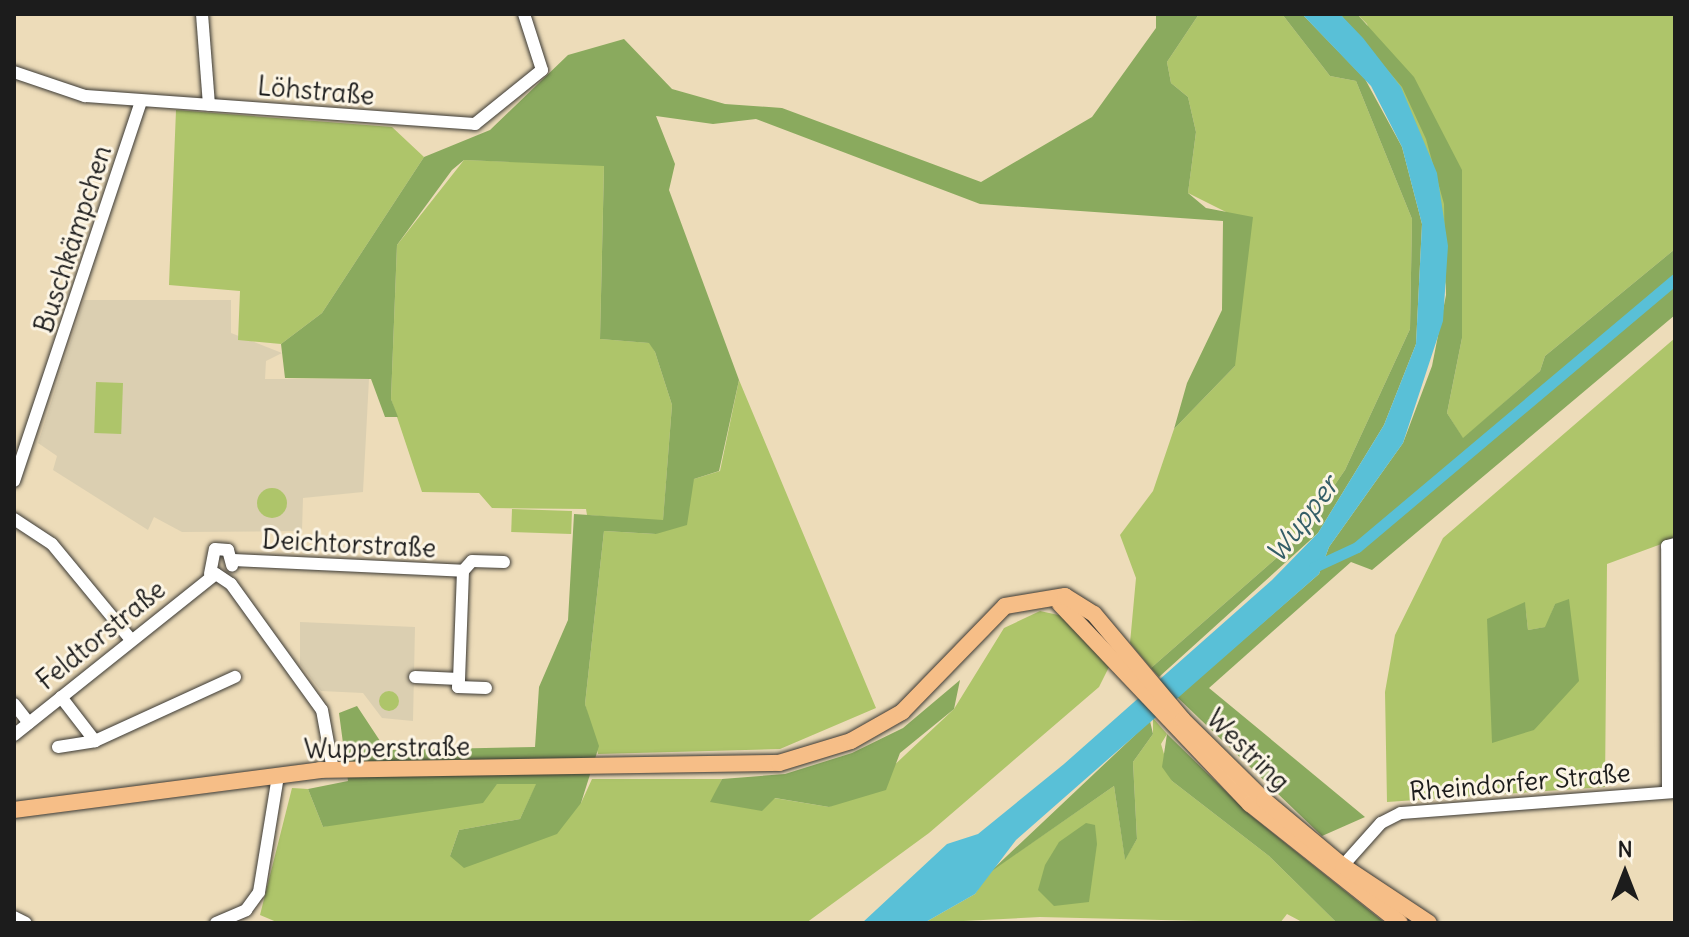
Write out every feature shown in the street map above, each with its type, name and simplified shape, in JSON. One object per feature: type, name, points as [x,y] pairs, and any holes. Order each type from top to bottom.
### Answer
[{"type":"main road","name":"Westring","points":[[762,766],[870,732],[927,692],[1005,606],[1054,597],[1104,637],[1178,724],[1339,871],[1429,923]]},
{"type":"main road","name":"Wupperstraße","points":[[14,810],[333,770],[762,766]]},
{"type":"main road","points":[[1339,871],[1400,923]]},
{"type":"street","points":[[202,14],[209,105]]},
{"type":"street","name":"Löhstraße","points":[[14,72],[85,96],[475,124],[542,70],[524,14]]},
{"type":"street","name":"Buschkämpchen","points":[[14,481],[141,102]]},
{"type":"street","points":[[14,519],[52,544],[131,640]]},
{"type":"street","points":[[1671,545],[1672,792]]},
{"type":"street","name":"Deichtorstraße","points":[[218,575],[215,549],[228,550],[233,560],[463,571]]},
{"type":"street","points":[[233,560],[218,575],[322,710],[333,770]]},
{"type":"street","name":"Deichtorstraße","points":[[459,679],[463,571],[472,561],[504,562]]},
{"type":"street","name":"Feldtorstraße","points":[[14,735],[131,640],[218,575]]},
{"type":"street","points":[[58,747],[95,741],[235,677]]},
{"type":"street","points":[[415,677],[459,679],[458,687],[486,688]]},
{"type":"street","points":[[61,697],[95,741]]},
{"type":"street","points":[[14,704],[29,723]]},
{"type":"street","points":[[216,923],[246,910],[259,892],[278,776]]},
{"type":"street","name":"Rheindorfer Straße","points":[[1339,871],[1381,823],[1401,813],[1672,792]]},
{"type":"street","points":[[14,917],[26,923]]},
{"type":"shaded area","points":[[84,300],[231,300],[231,333],[282,353],[266,361],[265,379],[369,379],[363,492],[303,498],[302,531],[182,532],[154,517],[148,530],[53,470],[57,456],[38,443]]},
{"type":"shaded area","points":[[300,622],[415,627],[413,721],[382,718],[363,693],[321,691],[300,664]]},
{"type":"green space","points":[[1156,14],[1199,14],[1167,62],[1171,83],[1188,97],[1196,132],[1188,193],[1206,208],[1253,217],[1235,366],[1174,429],[1187,383],[1222,310],[1223,221],[980,204],[756,119],[713,124],[656,116],[675,164],[669,190],[739,380],[719,471],[694,479],[687,525],[656,534],[604,531],[585,704],[599,746],[581,803],[557,834],[464,868],[450,856],[459,830],[520,819],[536,784],[497,784],[483,803],[323,827],[308,789],[348,781],[339,713],[357,706],[386,750],[535,747],[539,687],[568,620],[574,514],[663,520],[672,405],[655,352],[649,343],[600,339],[604,166],[464,160],[452,170],[397,245],[391,399],[398,417],[385,417],[371,379],[285,378],[281,344],[322,313],[424,157],[490,130],[568,55],[624,39],[672,89],[725,104],[782,108],[981,182],[1092,117],[1156,28]]},
{"type":"green space","points":[[1199,14],[1282,14],[1330,76],[1356,81],[1412,219],[1410,329],[1345,470],[1296,541],[1151,668],[1130,643],[1136,578],[1120,535],[1153,491],[1174,429],[1235,366],[1226,212],[1188,193],[1196,132],[1188,97],[1171,83],[1167,62]]},
{"type":"green space","points":[[1282,14],[1302,14],[1365,79],[1402,147],[1422,224],[1416,344],[1384,425],[1318,533],[1159,677],[1151,668],[1296,541],[1345,470],[1410,329],[1412,219],[1356,81],[1330,76]]},
{"type":"green space","points":[[1340,14],[1357,14],[1414,77],[1462,170],[1462,338],[1447,413],[1463,438],[1540,371],[1545,356],[1675,249],[1675,315],[1372,570],[1351,562],[1209,688],[1365,817],[1322,836],[1177,697],[1319,574],[1329,547],[1403,443],[1432,366],[1446,295],[1444,204],[1426,139],[1402,87]]},
{"type":"green space","points":[[1357,14],[1675,14],[1675,249],[1545,356],[1540,371],[1463,439],[1447,413],[1462,338],[1367,24]]},
{"type":"green space","points":[[176,110],[392,127],[424,157],[322,313],[281,344],[238,340],[240,291],[169,285]]},
{"type":"green space","points":[[464,160],[604,165],[600,339],[650,343],[655,352],[672,405],[663,521],[587,515],[586,509],[492,508],[479,493],[422,492],[391,399],[397,245]]},
{"type":"green space","points":[[1675,338],[1675,539],[1607,564],[1605,787],[1387,802],[1385,692],[1395,635],[1443,538]],"holes":[[[1525,603],[1528,630],[1546,627],[1555,604],[1534,730]]]},
{"type":"green space","points":[[739,380],[876,708],[780,749],[598,754],[585,704],[604,531],[656,534],[694,479],[720,471]]},
{"type":"green space","points":[[96,382],[123,383],[121,434],[94,433]]},
{"type":"green space","points":[[272,488],[283,492],[287,503],[283,514],[272,518],[261,514],[257,503],[261,492]]},
{"type":"green space","points":[[512,509],[572,511],[571,534],[511,532]]},
{"type":"green space","points":[[1569,599],[1579,681],[1534,730],[1492,743],[1487,619],[1525,602],[1528,630],[1545,627],[1555,604]]},
{"type":"green space","points":[[1040,611],[1063,616],[1109,667],[1099,687],[929,833],[806,923],[279,923],[260,915],[292,788],[308,789],[323,827],[497,784],[537,783],[520,819],[459,830],[450,856],[581,803],[592,779],[722,779],[711,802],[774,798],[829,807],[888,771],[954,709],[1004,628]]},
{"type":"green space","points":[[960,680],[954,709],[900,753],[886,790],[829,807],[775,798],[762,811],[710,802],[722,779],[785,774],[852,753],[903,728]]},
{"type":"green space","points":[[385,691],[393,691],[399,701],[393,711],[385,711],[379,705],[379,697]]},
{"type":"green space","points":[[1153,718],[1167,734],[1161,744],[1172,781],[1269,856],[1337,923],[1304,923],[1287,914],[1280,923],[1040,917],[924,923],[975,894],[988,873],[1114,786],[1125,859],[1137,839],[1133,762],[1153,734]]},
{"type":"green space","points":[[1150,721],[1153,734],[1133,762],[1137,839],[1125,860],[1114,786],[989,873]]},
{"type":"green space","points":[[1167,734],[1250,815],[1385,923],[1337,923],[1269,856],[1172,781],[1162,767]]},
{"type":"green space","points":[[1086,823],[1095,825],[1097,844],[1089,902],[1054,906],[1038,890],[1045,865],[1059,842]]},
{"type":"water","points":[[1302,14],[1340,14],[1363,38],[1401,87],[1437,173],[1448,246],[1443,321],[1403,443],[1329,547],[1319,574],[1016,840],[975,894],[924,923],[862,923],[947,844],[978,834],[1064,764],[1272,580],[1318,533],[1384,425],[1416,344],[1422,224],[1402,147],[1371,86]]},
{"type":"waterway","points":[[1314,567],[1357,547],[1675,279]]},
{"type":"water label","name":"Wupper","points":[[1302,519]]}]
